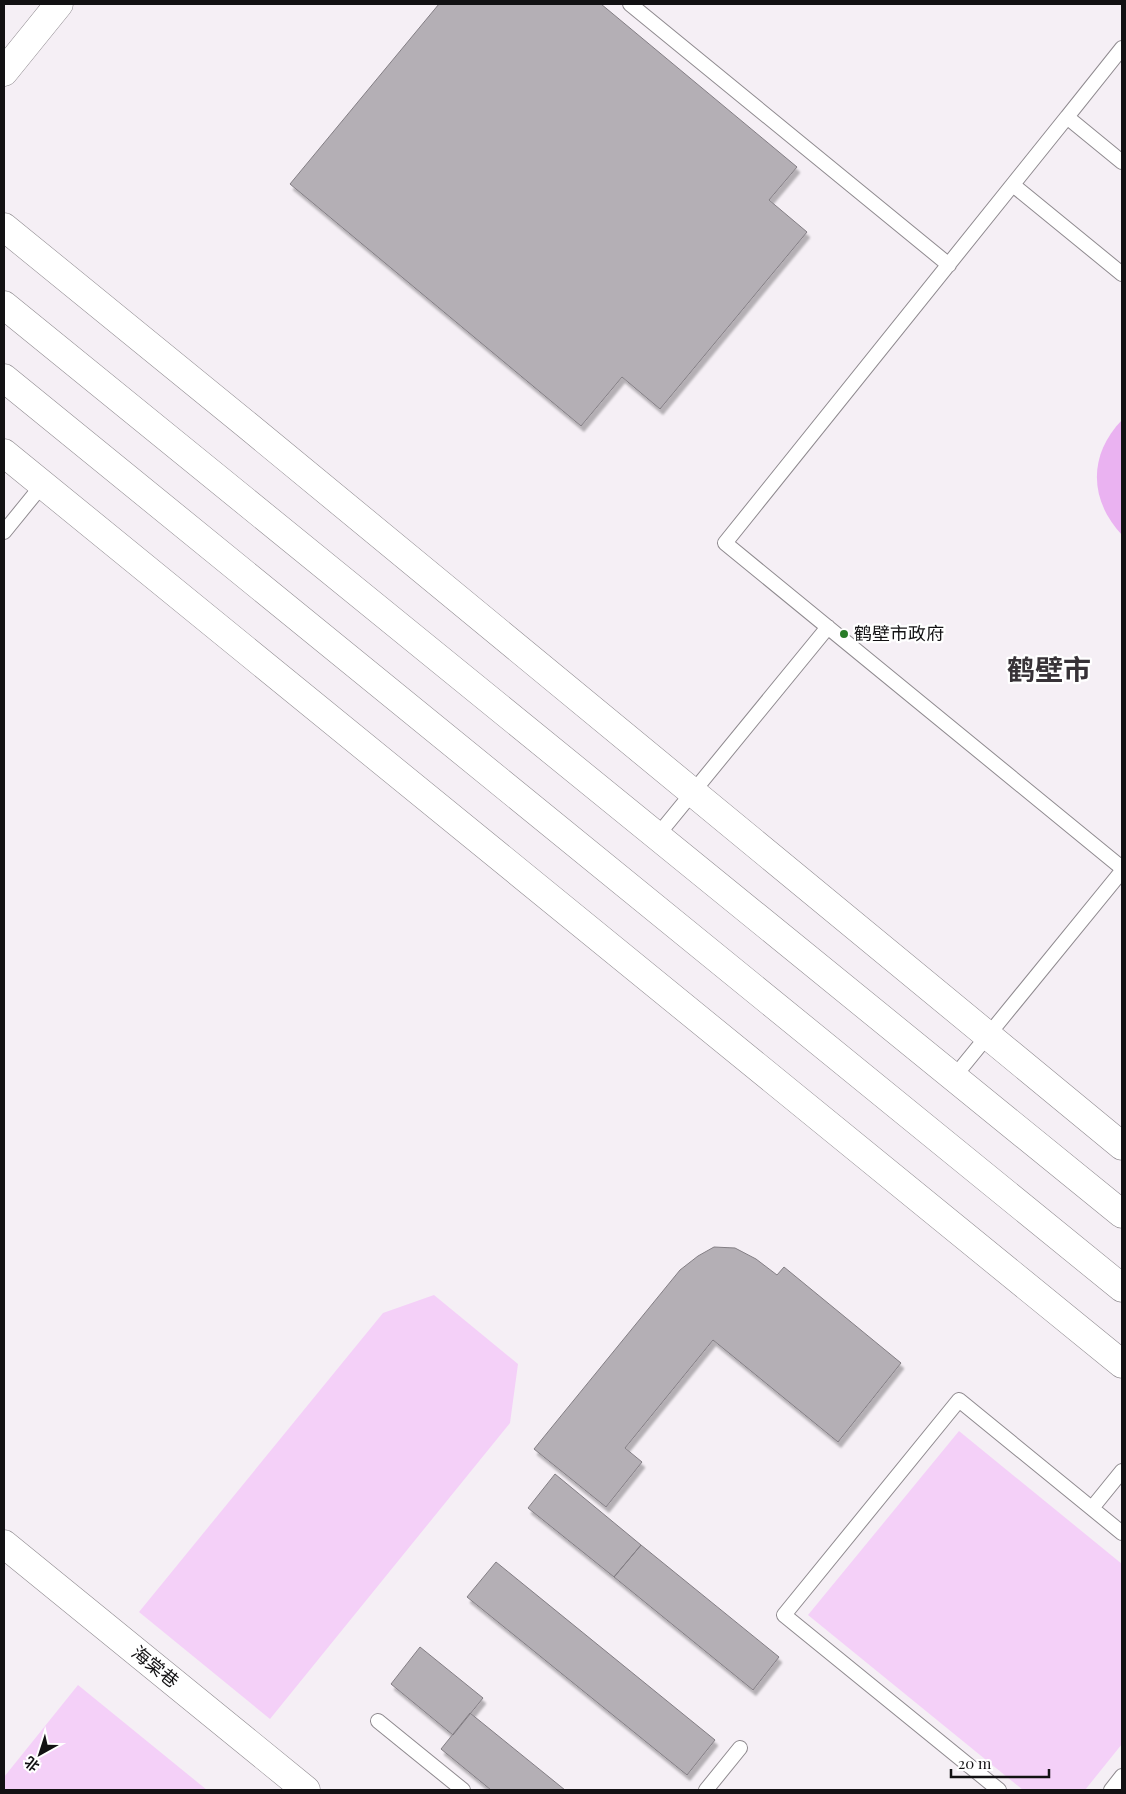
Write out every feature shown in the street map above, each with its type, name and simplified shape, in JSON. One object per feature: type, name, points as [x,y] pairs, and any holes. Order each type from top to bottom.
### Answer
[{"type":"street","points":[[4,72],[59,4]]},
{"type":"street","points":[[4,227],[1122,1146]]},
{"type":"street","points":[[4,305],[1122,1214]]},
{"type":"street","points":[[4,378],[1122,1288]]},
{"type":"street","points":[[4,452],[1122,1364]]},
{"type":"street","name":"海棠巷","points":[[4,1544],[306,1790]]},
{"type":"lane","points":[[630,4],[949,265]]},
{"type":"lane","points":[[954,1077],[1122,870],[725,543],[1122,48]]},
{"type":"lane","points":[[1067,117],[1122,162]]},
{"type":"lane","points":[[1013,184],[1122,274]]},
{"type":"lane","points":[[4,532],[42,484]]},
{"type":"lane","points":[[657,836],[828,627]]},
{"type":"lane","points":[[999,1790],[784,1615],[958,1400],[1122,1533]]},
{"type":"lane","points":[[1092,1508],[1122,1471]]},
{"type":"lane","points":[[378,1721],[463,1790]]},
{"type":"lane","points":[[706,1790],[740,1748]]},
{"type":"lane","points":[[1110,1790],[1122,1776]]},
{"type":"shaded area","points":[[1122,420],[1122,535],[1103,507],[1097,478],[1098,463],[1103,448]]},
{"type":"shaded area","points":[[434,1295],[518,1364],[510,1423],[270,1719],[139,1612],[383,1313]]},
{"type":"shaded area","points":[[959,1431],[1122,1564],[1122,1744],[1085,1790],[1023,1790],[808,1615]]},
{"type":"shaded area","points":[[78,1685],[207,1790],[4,1790],[4,1777]]},
{"type":"building","points":[[439,4],[601,4],[797,167],[769,200],[807,232],[660,409],[622,377],[581,426],[290,184]]},
{"type":"building","points":[[714,1247],[735,1248],[756,1259],[777,1275],[784,1267],[901,1363],[838,1442],[713,1340],[625,1448],[642,1462],[606,1507],[534,1449],[680,1270],[698,1256]]},
{"type":"building","points":[[555,1474],[641,1545],[614,1577],[528,1508]]},
{"type":"building","points":[[641,1545],[779,1657],[753,1690],[614,1577]]},
{"type":"building","points":[[496,1562],[715,1740],[687,1775],[467,1597]]},
{"type":"building","points":[[420,1647],[483,1698],[453,1735],[391,1684]]},
{"type":"building","points":[[470,1713],[565,1790],[491,1790],[441,1749]]},
{"type":"place","name":"鹤壁市政府","points":[[844,634]]},
{"type":"district","name":"鹤壁市","points":[[1049,670]]}]
